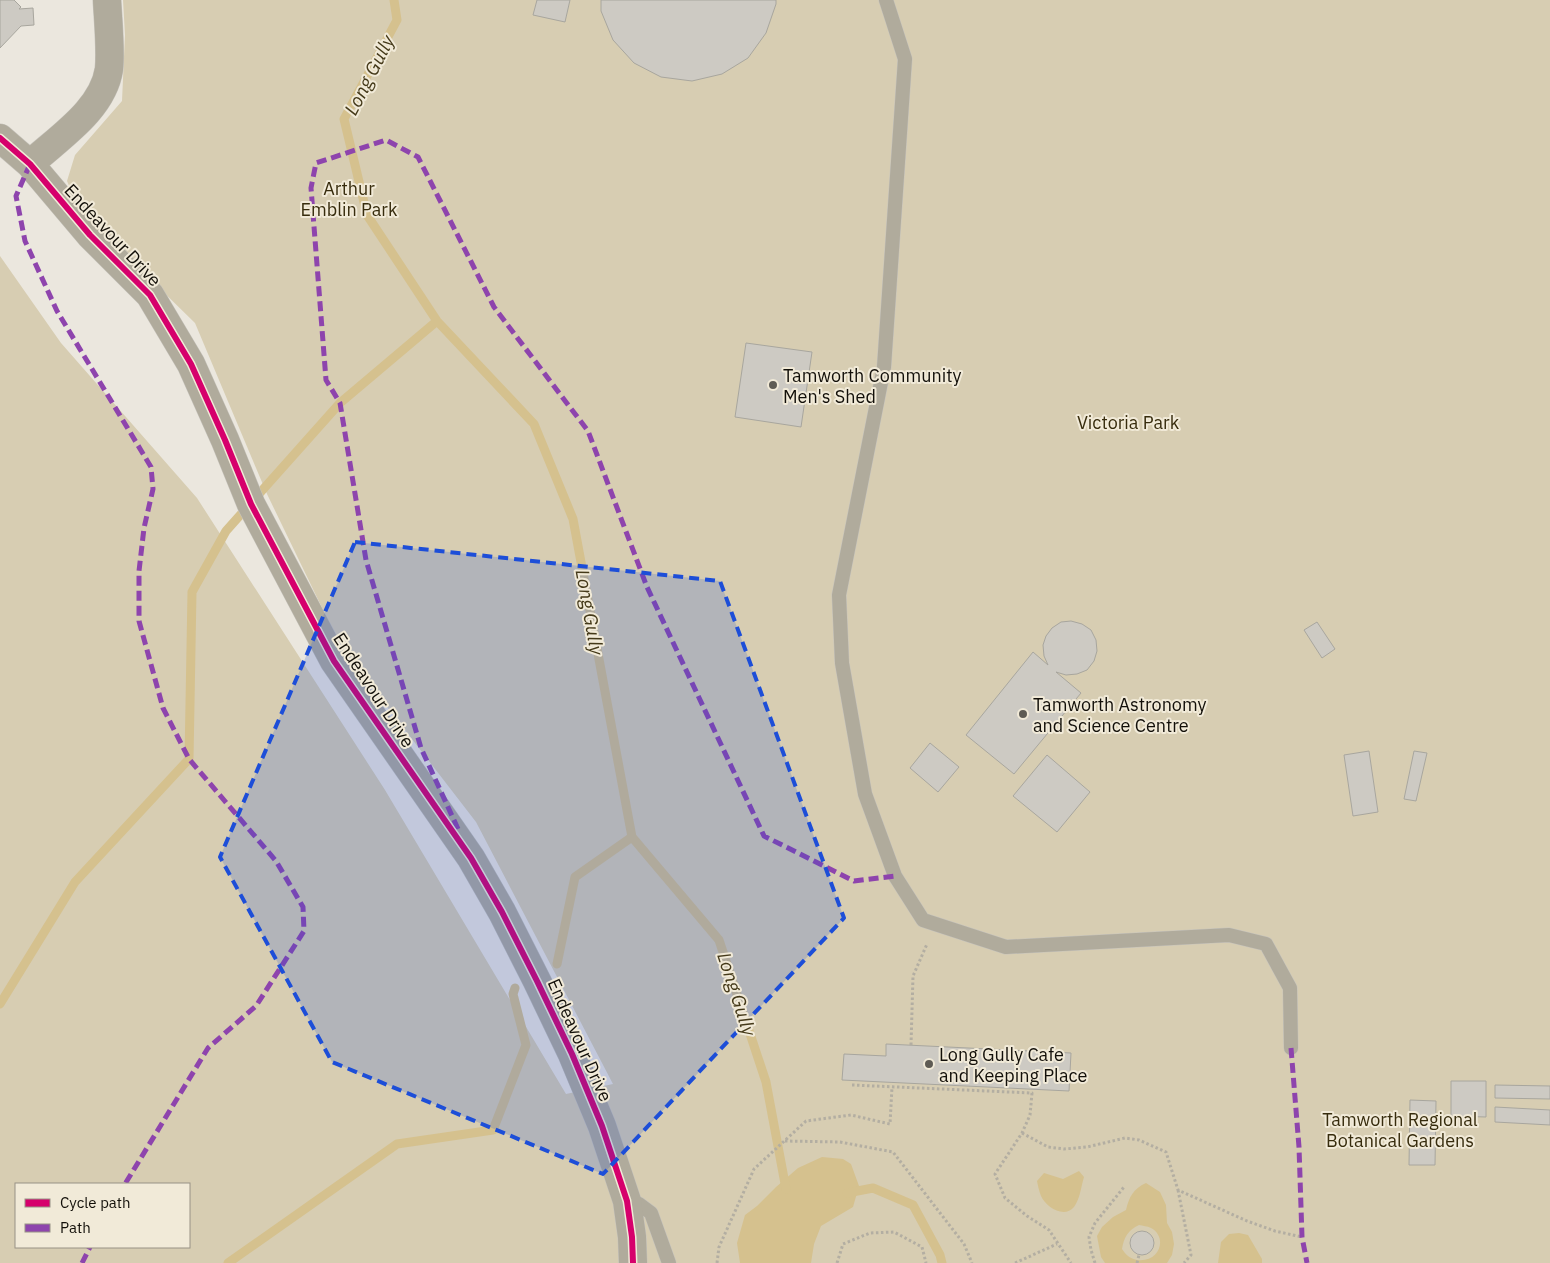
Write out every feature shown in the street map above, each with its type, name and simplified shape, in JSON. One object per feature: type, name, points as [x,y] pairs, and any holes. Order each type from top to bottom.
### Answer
[{"type":"street","points":[[30,164],[86,116],[101,92],[109,69],[107,0]]},
{"type":"street","name":"Endeavour Drive","points":[[0,138],[30,164],[90,235],[150,294],[191,364],[251,504],[334,661],[471,858],[502,912],[538,981],[572,1054],[602,1126],[628,1201],[633,1263]]},
{"type":"lane","points":[[886,0],[905,59],[884,367],[839,595],[842,663],[865,794],[895,876],[923,920],[1006,947],[1229,934],[1266,944],[1290,988],[1291,1048]]},
{"type":"lane","points":[[628,1201],[639,1204],[651,1213],[669,1263]]},
{"type":"path","points":[[911,1045],[913,976],[936,924]]},
{"type":"path","points":[[852,1085],[892,1087],[911,1085],[1032,1093],[1030,1115],[1022,1133],[995,1174],[1005,1198],[1027,1216],[1049,1230],[1072,1263]]},
{"type":"path","points":[[717,1263],[719,1247],[754,1169],[806,1121],[851,1115],[890,1124],[892,1087]]},
{"type":"path","points":[[1022,1133],[1048,1147],[1064,1149],[1087,1147],[1125,1138],[1139,1140],[1166,1152],[1178,1190],[1191,1256],[1184,1263]]},
{"type":"path","points":[[784,1141],[840,1142],[893,1152],[964,1244],[972,1263]]},
{"type":"path","points":[[1095,1263],[1089,1237],[1095,1222],[1124,1187]]},
{"type":"path","points":[[1178,1190],[1247,1221],[1302,1238]]},
{"type":"path","points":[[837,1263],[844,1244],[870,1233],[894,1232],[922,1247],[926,1263]]},
{"type":"path","points":[[1015,1263],[1057,1244]]},
{"type":"path","points":[[1137,1263],[1139,1255]]},
{"type":"highlighted area","points":[[355,542],[720,581],[844,918],[603,1174],[332,1062],[220,857]]},
{"type":"green space","points":[[123,0],[1550,0],[1550,1263],[0,1263],[0,256],[61,343],[197,498],[385,790],[566,1094],[613,1084],[476,822],[341,647],[267,494],[195,323],[99,229],[82,215],[67,181],[75,155],[122,101],[125,35]]},
{"type":"shaded area","points":[[822,1157],[843,1159],[851,1164],[859,1186],[853,1207],[821,1226],[814,1244],[811,1263],[740,1263],[737,1243],[745,1215],[798,1168]]},
{"type":"shaded area","points":[[1079,1171],[1084,1177],[1079,1197],[1074,1207],[1065,1212],[1060,1212],[1043,1200],[1037,1181],[1044,1173],[1063,1179]]},
{"type":"shaded area","points":[[1146,1183],[1160,1192],[1166,1205],[1167,1223],[1172,1232],[1174,1244],[1172,1255],[1167,1263],[1105,1263],[1101,1257],[1097,1236],[1102,1227],[1113,1217],[1126,1210],[1132,1194]],"holes":[[[1139,1225],[1150,1227],[1159,1237],[1160,1243],[1156,1254],[1145,1260],[1132,1258],[1122,1249],[1127,1234]]]},
{"type":"shaded area","points":[[1239,1233],[1248,1235],[1262,1259],[1262,1263],[1218,1263],[1221,1242],[1229,1234]]},
{"type":"building","points":[[0,0],[14,0],[21,7],[19,9],[33,8],[34,25],[21,26],[0,48]]},
{"type":"building","points":[[537,0],[570,0],[565,22],[533,15]]},
{"type":"building","points":[[601,0],[776,0],[776,4],[766,33],[748,58],[722,74],[692,81],[661,77],[634,63],[613,40],[601,11]]},
{"type":"building","name":"Tamworth Community Men's Shed","points":[[746,343],[812,352],[801,427],[735,417]]},
{"type":"building","name":"Tamworth Astronomy and Science Centre","points":[[1071,621],[1082,624],[1091,630],[1096,640],[1097,651],[1094,661],[1087,670],[1077,674],[1066,675],[1056,672],[1081,693],[1014,774],[966,735],[1033,652],[1048,665],[1044,656],[1043,645],[1046,636],[1052,628],[1061,622]]},
{"type":"building","points":[[1317,622],[1335,649],[1322,658],[1304,630]]},
{"type":"building","points":[[930,743],[959,767],[938,792],[910,768]]},
{"type":"building","points":[[1369,751],[1378,812],[1353,816],[1344,755]]},
{"type":"building","points":[[1414,751],[1427,753],[1416,801],[1404,799]]},
{"type":"building","points":[[1047,755],[1090,792],[1057,832],[1013,796]]},
{"type":"building","points":[[886,1044],[1071,1053],[1069,1091],[842,1080],[844,1054],[886,1056]]},
{"type":"building","points":[[1451,1081],[1486,1081],[1486,1117],[1451,1116]]},
{"type":"building","points":[[1495,1085],[1550,1086],[1550,1099],[1495,1098]]},
{"type":"building","points":[[1410,1100],[1436,1101],[1435,1165],[1409,1165]]},
{"type":"building","points":[[1495,1107],[1550,1110],[1550,1125],[1495,1122]]},
{"type":"building","points":[[1142,1231],[1151,1234],[1154,1243],[1151,1252],[1142,1255],[1133,1252],[1130,1243],[1133,1234]]},
{"type":"waterway","name":"Long Gully","points":[[394,0],[397,20],[344,119],[367,215],[437,321],[534,424],[573,519],[632,837],[719,940],[766,1082],[786,1189]]},
{"type":"waterway","points":[[0,1004],[75,882],[189,759],[192,592],[226,531],[340,403],[437,321]]},
{"type":"waterway","points":[[557,964],[575,877],[632,837]]},
{"type":"waterway","points":[[228,1263],[397,1144],[493,1130],[526,1045],[513,994],[515,988]]},
{"type":"waterway","points":[[847,1193],[873,1188],[913,1205],[940,1255],[942,1263]]},
{"type":"marked path","points":[[458,829],[421,748],[366,560],[340,403],[326,380],[311,188],[316,163],[386,140],[418,157],[494,307],[588,431],[647,587],[764,836],[854,881],[895,876]]},
{"type":"marked path","points":[[30,164],[16,196],[25,241],[57,311],[151,467],[153,489],[144,528],[139,571],[139,621],[163,708],[189,759],[276,861],[303,907],[304,931],[256,1006],[208,1048],[126,1183]]},
{"type":"marked path","points":[[1291,1048],[1299,1147],[1302,1237],[1307,1263]]},
{"type":"marked path","points":[[82,1263],[90,1248]]},
{"type":"cycle path","points":[[0,138],[30,164],[90,235],[150,295],[191,364],[251,504],[334,661],[471,858],[502,912],[572,1054],[602,1126],[627,1201],[632,1237],[633,1263]]},
{"type":"place","name":"Tamworth Community Men's Shed","points":[[773,385]]},
{"type":"place","name":"Tamworth Astronomy and Science Centre","points":[[1023,714]]},
{"type":"place","name":"Long Gully Cafe and Keeping Place","points":[[929,1064]]},
{"type":"park label","name":"Arthur Emblin Park","points":[[349,198]]},
{"type":"park label","name":"Victoria Park","points":[[1128,422]]},
{"type":"park label","name":"Tamworth Regional Botanical Gardens","points":[[1400,1129]]}]
